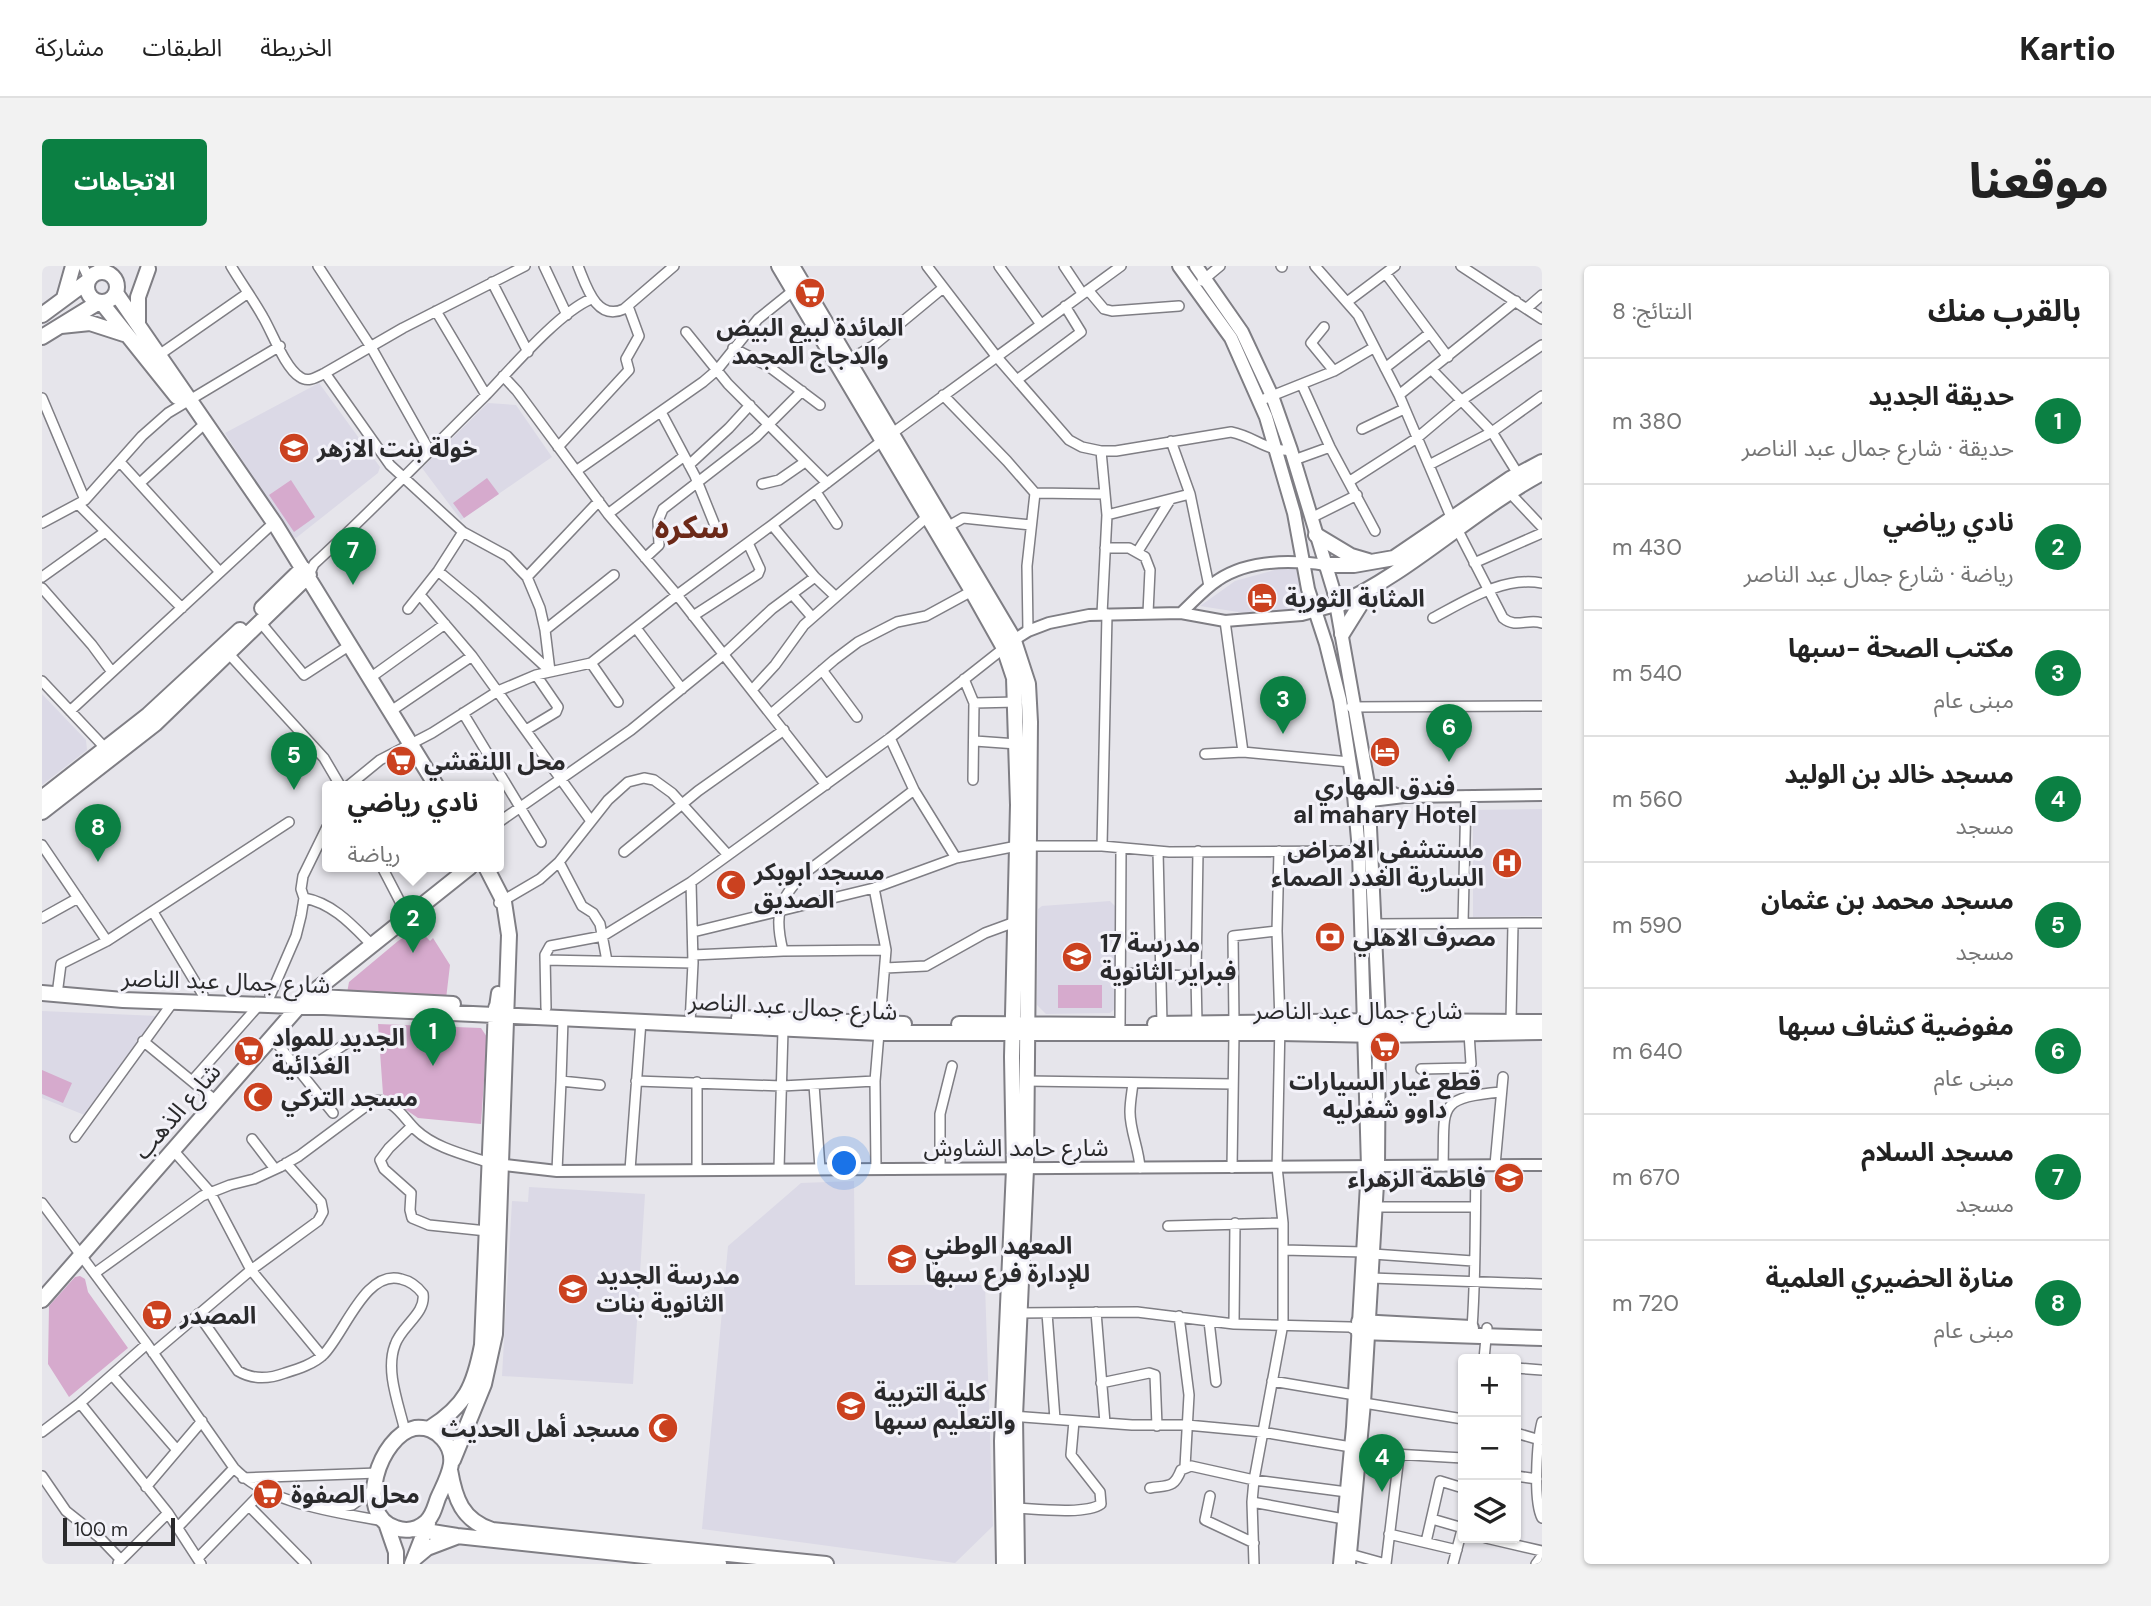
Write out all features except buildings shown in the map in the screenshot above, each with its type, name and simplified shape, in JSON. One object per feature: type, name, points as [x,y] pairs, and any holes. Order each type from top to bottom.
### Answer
[{"type":"main road","points":[[64,298],[73,266]]},
{"type":"main road","points":[[790,266],[794,290],[947,527],[1028,684],[1030,702],[1023,845],[1019,1029],[1020,1169]]},
{"type":"main road","points":[[790,266],[847,361],[928,516],[972,591],[1009,643],[1017,702],[1023,845],[1015,922],[1019,1029],[1026,1081],[1013,1314],[1004,1564]]},
{"type":"main road","points":[[1180,266],[1200,282],[1242,332],[1266,398],[1292,455],[1326,565],[1355,706],[1368,784],[1375,924],[1372,1028],[1373,1167],[1369,1253],[1371,1278],[1361,1327]]},
{"type":"main road","points":[[1196,266],[1200,282]]},
{"type":"main road","points":[[42,337],[100,302],[110,300],[116,291],[150,268]]},
{"type":"main road","points":[[134,332],[138,297],[150,268]]},
{"type":"main road","points":[[42,315],[64,298],[86,275],[106,269],[115,280],[116,291],[134,332],[305,573],[391,711],[427,781]]},
{"type":"main road","points":[[86,275],[89,296],[100,302],[159,355],[200,428],[268,528],[305,573],[344,649],[434,781]]},
{"type":"main road","points":[[61,326],[89,323],[134,332]]},
{"type":"main road","points":[[1266,398],[1275,452],[1294,513],[1308,589],[1341,708],[1355,802],[1372,1028]]},
{"type":"main road","points":[[1336,606],[1372,588],[1518,474],[1542,462]]},
{"type":"main road","points":[[1326,565],[1380,562],[1542,473]]},
{"type":"main road","points":[[1316,535],[1351,556],[1380,562]]},
{"type":"main road","points":[[42,798],[155,724],[261,623],[305,573]]},
{"type":"main road","points":[[42,812],[305,573]]},
{"type":"main road","points":[[1342,634],[1357,607],[1372,588]]},
{"type":"main road","name":"شارع الذهب","points":[[42,1300],[304,1002],[464,872]]},
{"type":"main road","points":[[483,872],[501,903]]},
{"type":"main road","points":[[413,1561],[423,1526],[480,1396],[493,1350],[501,1008],[509,935],[501,903],[488,872]]},
{"type":"main road","points":[[337,974],[337,987],[344,998]]},
{"type":"main road","name":"شارع جمال عبد الناصر","points":[[42,985],[304,1002],[546,1008],[783,1030],[1372,1028],[1542,1022]]},
{"type":"main road","name":"شارع جمال عبد الناصر","points":[[42,993],[173,1002],[265,1000]]},
{"type":"main road","name":"شارع جمال عبد الناصر","points":[[304,1002],[344,998],[501,1008],[564,1018],[880,1028]]},
{"type":"main road","name":"شارع جمال عبد الناصر","points":[[1019,1029],[1162,1024],[1234,1028]]},
{"type":"main road","name":"شارع جمال عبد الناصر","points":[[1372,1028],[1469,1033],[1542,1032]]},
{"type":"main road","points":[[396,1564],[396,1552],[376,1508],[373,1490],[393,1441],[405,1431],[430,1428],[449,1417],[465,1399],[478,1363],[483,1330],[487,1231],[496,1164]]},
{"type":"main road","points":[[1349,1559],[1361,1327],[1376,1207],[1373,1167]]},
{"type":"main road","points":[[1361,1327],[1542,1330]]},
{"type":"main road","points":[[1482,1331],[1542,1338]]},
{"type":"main road","points":[[1009,1416],[1017,1564]]},
{"type":"main road","points":[[430,1428],[445,1441],[457,1501],[471,1518],[492,1530],[826,1564]]},
{"type":"main road","points":[[1340,1564],[1347,1492],[1355,1450]]},
{"type":"main road","points":[[384,1522],[402,1530],[423,1526],[457,1536],[645,1560],[719,1564]]},
{"type":"main road","points":[[413,1561],[427,1548],[457,1536]]},
{"type":"street","points":[[231,266],[289,365],[300,378],[309,380],[525,266]]},
{"type":"street","points":[[318,266],[371,347],[429,450]]},
{"type":"street","points":[[544,266],[567,315]]},
{"type":"street","points":[[578,266],[591,299],[608,311],[617,312],[628,306],[674,266]]},
{"type":"street","points":[[927,266],[996,356],[1074,444],[1101,451],[1231,432],[1244,434],[1275,452],[1292,455],[1330,447]]},
{"type":"street","points":[[999,266],[1040,323]]},
{"type":"street","points":[[1064,266],[1085,292],[1104,309],[1112,311],[1179,306]]},
{"type":"street","points":[[354,781],[380,760],[498,691],[536,675],[591,663],[943,395],[1121,266]]},
{"type":"street","points":[[1200,282],[1220,266]]},
{"type":"street","points":[[1315,266],[1359,315],[1373,348],[1399,395],[1454,523],[1503,618],[1516,624],[1541,619]]},
{"type":"street","points":[[1347,302],[1395,266]]},
{"type":"street","points":[[1461,266],[1542,319]]},
{"type":"street","points":[[1386,274],[1448,357]]},
{"type":"street","points":[[492,282],[528,352]]},
{"type":"street","points":[[847,361],[873,346],[943,288]]},
{"type":"street","points":[[576,471],[717,370],[758,319],[794,290]]},
{"type":"street","points":[[159,355],[248,293]]},
{"type":"street","points":[[1527,308],[1542,295]]},
{"type":"street","points":[[305,573],[528,352],[567,315],[591,299]]},
{"type":"street","points":[[1399,395],[1516,301]]},
{"type":"street","points":[[558,447],[629,370],[626,359],[639,336],[628,306]]},
{"type":"street","points":[[1017,380],[1081,332],[1065,306]]},
{"type":"street","points":[[436,312],[486,395]]},
{"type":"street","points":[[1324,327],[1311,343],[1334,371]]},
{"type":"street","points":[[686,332],[717,370],[827,483]]},
{"type":"street","points":[[1385,368],[1430,333]]},
{"type":"street","points":[[1350,481],[1417,438],[1462,400],[1542,345]]},
{"type":"street","points":[[42,523],[82,502],[142,436],[186,402],[279,346]]},
{"type":"street","points":[[733,348],[768,366],[820,405]]},
{"type":"street","points":[[1266,398],[1334,371],[1373,348]]},
{"type":"street","points":[[1432,370],[1492,432],[1518,474]]},
{"type":"street","points":[[325,373],[390,466],[463,532],[507,556],[527,577],[540,608],[550,671]]},
{"type":"street","points":[[503,376],[608,514],[677,595],[826,785]]},
{"type":"street","points":[[1302,385],[1330,447],[1375,531]]},
{"type":"street","points":[[645,558],[659,545],[659,514],[756,437],[802,391]]},
{"type":"street","points":[[943,395],[1035,494],[1027,566],[1028,631]]},
{"type":"street","points":[[1429,465],[1492,432],[1542,396]]},
{"type":"street","points":[[42,398],[82,502],[105,532],[182,608]]},
{"type":"street","points":[[608,514],[729,428],[750,405]]},
{"type":"street","points":[[1362,429],[1404,409]]},
{"type":"street","points":[[661,412],[698,483],[716,528]]},
{"type":"street","points":[[141,483],[200,428]]},
{"type":"street","points":[[1171,441],[1189,494],[1209,586]]},
{"type":"street","points":[[1101,451],[1107,515],[1102,846]]},
{"type":"street","points":[[120,462],[219,571]]},
{"type":"street","points":[[762,484],[779,480],[805,462]]},
{"type":"street","points":[[816,492],[837,524]]},
{"type":"street","points":[[1509,492],[1542,527]]},
{"type":"street","points":[[1035,494],[1105,494]]},
{"type":"street","points":[[1107,515],[1189,494]]},
{"type":"street","points":[[1311,518],[1357,495]]},
{"type":"street","points":[[1138,551],[1170,500]]},
{"type":"street","points":[[527,577],[599,501]]},
{"type":"street","points":[[752,690],[812,617],[928,516]]},
{"type":"street","points":[[947,527],[963,518],[1031,525]]},
{"type":"street","points":[[772,525],[815,577],[835,596]]},
{"type":"street","points":[[70,711],[268,528]]},
{"type":"street","points":[[42,577],[105,532]]},
{"type":"street","points":[[408,609],[438,572],[463,532]]},
{"type":"street","points":[[1475,564],[1542,533]]},
{"type":"street","points":[[692,616],[758,574],[760,569],[748,542]]},
{"type":"street","points":[[1105,548],[1129,548],[1145,557],[1150,570],[1147,613]]},
{"type":"street","points":[[1181,613],[1209,586],[1251,566],[1304,562],[1326,565]]},
{"type":"street","points":[[438,572],[474,600],[550,671]]},
{"type":"street","points":[[545,630],[614,575]]},
{"type":"street","points":[[504,818],[631,730],[815,577]]},
{"type":"street","points":[[1433,618],[1488,589],[1522,580],[1542,583]]},
{"type":"street","points":[[42,588],[112,672]]},
{"type":"street","points":[[771,714],[858,642],[897,622],[926,615],[972,591]]},
{"type":"street","points":[[792,594],[812,617]]},
{"type":"street","points":[[419,596],[472,656],[590,821]]},
{"type":"street","points":[[546,1008],[545,960],[550,946],[603,936],[691,882],[890,738],[1009,643],[1028,631],[1049,623],[1105,614],[1181,613],[1226,621],[1316,612],[1336,606]]},
{"type":"street","points":[[1226,621],[1242,752]]},
{"type":"street","points":[[261,623],[304,675],[344,649]]},
{"type":"street","points":[[370,678],[445,624]]},
{"type":"street","points":[[636,628],[682,689]]},
{"type":"street","points":[[229,654],[324,758],[337,781]]},
{"type":"street","points":[[391,711],[472,656]]},
{"type":"street","points":[[591,663],[618,702]]},
{"type":"street","points":[[822,670],[857,716]]},
{"type":"street","points":[[526,730],[556,712],[558,707],[536,675]]},
{"type":"street","points":[[964,679],[974,703],[973,780]]},
{"type":"street","points":[[42,681],[110,753]]},
{"type":"street","points":[[974,703],[1017,702]]},
{"type":"street","points":[[1341,708],[1542,706]]},
{"type":"street","points":[[463,713],[541,842]]},
{"type":"street","points":[[624,852],[681,804],[784,730]]},
{"type":"street","points":[[890,738],[914,790],[956,858]]},
{"type":"street","points":[[975,741],[1017,744]]},
{"type":"street","points":[[1205,754],[1242,752],[1350,762]]},
{"type":"street","points":[[501,903],[540,879],[559,862],[608,800],[635,779],[654,780],[681,804],[728,855]]},
{"type":"street","points":[[1353,784],[1368,784],[1404,797]]},
{"type":"street","points":[[782,951],[778,911],[793,884],[914,790]]},
{"type":"street","points":[[1355,802],[1404,797],[1542,795]]},
{"type":"street","points":[[1463,923],[1466,796]]},
{"type":"street","points":[[58,987],[59,965],[107,941],[289,822]]},
{"type":"street","points":[[192,1081],[265,1000],[296,936],[304,898],[303,876],[322,837]]},
{"type":"street","points":[[42,845],[107,941]]},
{"type":"street","points":[[693,932],[874,888],[956,858],[1023,845],[1102,846],[1158,851],[1359,851]]},
{"type":"street","points":[[1120,1025],[1121,849]]},
{"type":"street","points":[[1158,851],[1162,1024]]},
{"type":"street","points":[[1198,851],[1198,1024]]},
{"type":"street","points":[[1254,1564],[1254,1479],[1283,1324],[1283,1223],[1277,1167],[1280,1028],[1277,931],[1279,851]]},
{"type":"street","points":[[559,862],[582,906],[595,915],[603,936],[607,961]]},
{"type":"street","points":[[385,872],[408,918]]},
{"type":"street","points":[[690,1020],[693,959],[691,882]]},
{"type":"street","points":[[874,888],[886,950],[875,1081],[876,1168]]},
{"type":"street","points":[[42,918],[78,898]]},
{"type":"street","points":[[304,898],[321,902],[331,908],[372,945]]},
{"type":"street","points":[[153,912],[203,995]]},
{"type":"street","points":[[885,968],[926,966],[985,933],[1015,922]]},
{"type":"street","points":[[1375,924],[1542,923]]},
{"type":"street","points":[[1511,1021],[1513,924]]},
{"type":"street","points":[[1232,1168],[1232,941],[1233,936],[1277,931]]},
{"type":"street","points":[[545,960],[693,959],[782,951],[886,950]]},
{"type":"street","points":[[1122,973],[1196,976]]},
{"type":"street","points":[[75,1137],[173,1002]]},
{"type":"street","points":[[556,1171],[564,1018]]},
{"type":"street","points":[[631,1170],[641,1021]]},
{"type":"street","points":[[779,1168],[783,1030]]},
{"type":"street","points":[[1421,1069],[1470,1066],[1469,1033]]},
{"type":"street","points":[[272,1037],[333,1113]]},
{"type":"street","points":[[143,1041],[216,1101]]},
{"type":"street","points":[[301,1073],[350,1041]]},
{"type":"street","points":[[940,1168],[940,1114],[952,1066]]},
{"type":"street","points":[[1495,1165],[1503,1076]]},
{"type":"street","points":[[636,1081],[782,1086],[875,1081]]},
{"type":"street","points":[[1026,1081],[1233,1084]]},
{"type":"street","points":[[561,1082],[600,1085]]},
{"type":"street","points":[[697,1082],[697,1169]]},
{"type":"street","points":[[1133,1083],[1130,1112],[1140,1168]]},
{"type":"street","points":[[814,1085],[820,1168]]},
{"type":"street","points":[[1443,1166],[1445,1121],[1449,1106],[1468,1095],[1501,1092]]},
{"type":"street","points":[[95,1273],[169,1218],[210,1192],[254,1179],[286,1163],[373,1101],[391,1104],[412,1126],[438,1143],[496,1164]]},
{"type":"street","points":[[412,1126],[380,1160],[384,1168],[411,1193],[412,1218],[429,1225],[487,1231]]},
{"type":"street","points":[[252,1139],[275,1169]]},
{"type":"street","points":[[173,1150],[210,1192],[251,1270],[321,1356]]},
{"type":"street","points":[[42,1432],[198,1314],[251,1270],[311,1228],[323,1212],[321,1202],[286,1163]]},
{"type":"street","name":"شارع حامد الشاوش","points":[[496,1164],[556,1171],[1542,1165]]},
{"type":"street","points":[[1476,1166],[1474,1261],[1484,1354]]},
{"type":"street","points":[[42,1203],[243,1478],[264,1490],[326,1510],[384,1522]]},
{"type":"street","points":[[1376,1207],[1475,1207]]},
{"type":"street","points":[[1234,1324],[1235,1223]]},
{"type":"street","points":[[1168,1226],[1283,1223]]},
{"type":"street","points":[[1283,1250],[1474,1261]]},
{"type":"street","points":[[198,1314],[238,1371],[248,1377],[278,1376],[321,1356],[376,1283],[393,1277],[408,1281],[417,1287],[424,1297],[422,1307],[395,1343],[392,1355],[392,1370],[405,1431]]},
{"type":"street","points":[[1371,1278],[1542,1284]]},
{"type":"street","points":[[1096,1312],[1105,1423]]},
{"type":"street","points":[[1013,1314],[1137,1312],[1234,1324],[1361,1327]]},
{"type":"street","points":[[1047,1313],[1055,1419]]},
{"type":"street","points":[[1150,1488],[1172,1485],[1185,1467],[1188,1376],[1179,1316]]},
{"type":"street","points":[[1209,1321],[1216,1382]]},
{"type":"street","points":[[1521,1368],[1542,1370]]},
{"type":"street","points":[[1101,1383],[1149,1373],[1155,1375],[1157,1426]]},
{"type":"street","points":[[113,1376],[177,1450]]},
{"type":"street","points":[[1272,1381],[1458,1418]]},
{"type":"street","points":[[80,1404],[168,1513],[200,1561],[264,1490]]},
{"type":"street","points":[[1009,1416],[1157,1426],[1187,1425],[1262,1432],[1399,1456],[1458,1458]]},
{"type":"street","points":[[146,1486],[202,1420]]},
{"type":"street","points":[[1015,1508],[1084,1509],[1095,1508],[1101,1504],[1100,1492],[1071,1455],[1074,1421]]},
{"type":"street","points":[[1542,1422],[1537,1479],[1539,1513],[1542,1518]]},
{"type":"street","points":[[1521,1434],[1540,1440]]},
{"type":"street","points":[[1349,1559],[1386,1564],[1399,1456]]},
{"type":"street","points":[[1185,1467],[1347,1492]]},
{"type":"street","points":[[178,1527],[234,1468]]},
{"type":"street","points":[[243,1478],[378,1473]]},
{"type":"street","points":[[42,1476],[66,1511],[100,1538],[119,1562],[168,1513]]},
{"type":"street","points":[[1521,1477],[1537,1479]]},
{"type":"street","points":[[1426,1542],[1440,1481],[1458,1486]]},
{"type":"street","points":[[326,1510],[352,1505],[373,1490]]},
{"type":"street","points":[[1210,1496],[1205,1520],[1254,1543]]},
{"type":"street","points":[[1252,1502],[1344,1519]]},
{"type":"street","points":[[249,1506],[306,1564]]},
{"type":"street","points":[[1432,1519],[1458,1526]]},
{"type":"street","points":[[1389,1534],[1457,1550]]},
{"type":"street","points":[[1453,1564],[1459,1543]]},
{"type":"street","points":[[1505,1543],[1542,1553],[1536,1564]]},
{"type":"shaded area","points":[[319,383],[380,467],[378,473],[296,538],[289,535],[225,433]]},
{"type":"shaded area","points":[[488,403],[516,405],[552,457],[461,520],[422,468]]},
{"type":"shaded area","points":[[487,478],[499,494],[464,518],[453,503]]},
{"type":"shaded area","points":[[291,480],[315,517],[294,532],[269,495]]},
{"type":"shaded area","points":[[1289,566],[1297,567],[1307,611],[1251,614],[1200,606],[1235,581]]},
{"type":"shaded area","points":[[42,694],[86,740],[87,750],[42,785]]},
{"type":"shaded area","name":"مستشفي الامراض السارية الغدد الصماء","points":[[1542,809],[1542,916],[1473,917],[1473,810]]},
{"type":"shaded area","name":"مدرسة 17 فبراير الثانوية","points":[[1110,901],[1116,907],[1117,1007],[1110,1013],[1046,1014],[1037,1005],[1038,909],[1042,906]]},
{"type":"shaded area","points":[[418,928],[430,941],[433,938],[450,965],[446,999],[347,993],[349,982]]},
{"type":"shaded area","points":[[1058,985],[1102,985],[1102,1008],[1058,1008]]},
{"type":"shaded area","points":[[42,1011],[158,1016],[87,1116],[42,1098]]},
{"type":"shaded area","points":[[378,1024],[481,1028],[487,1037],[481,1124],[418,1118],[383,1094]]},
{"type":"shaded area","points":[[42,1070],[72,1083],[63,1103],[42,1094]]},
{"type":"shaded area","name":"كلية التربية والتعليم سبها","points":[[854,1181],[855,1285],[985,1285],[993,1526],[955,1563],[702,1529],[728,1246],[801,1183]]},
{"type":"shaded area","name":"مدرسة الجديد الثانوية بنات","points":[[529,1187],[645,1194],[633,1384],[502,1376],[512,1201],[528,1202]]},
{"type":"shaded area","points":[[75,1277],[85,1279],[88,1292],[128,1348],[69,1397],[48,1364],[49,1306]]},
{"type":"place","name":"المائدة لبيع البيض والدجاج المجمد","points":[[810,293]]},
{"type":"place","name":"خولة بنت الازهر","points":[[294,448]]},
{"type":"place","name":"مسجد السلام","points":[[353,585]]},
{"type":"place","name":"المثابة الثورية","points":[[1262,598]]},
{"type":"place","name":"مكتب الصحة -سبها","points":[[1283,734]]},
{"type":"place","name":"فندق المهاري al mahary Hotel","points":[[1385,752]]},
{"type":"place","name":"محل اللنقشي","points":[[401,761]]},
{"type":"place","name":"مفوضية كشاف سبها","points":[[1449,762]]},
{"type":"place","name":"مسجد محمد بن عثمان","points":[[294,790]]},
{"type":"place","name":"منارة الحضيري العلمية","points":[[98,862]]},
{"type":"place","name":"مستشفي الامراض السارية الغدد الصماء","points":[[1507,863]]},
{"type":"place","name":"مسجد ابوبكر الصديق","points":[[731,885]]},
{"type":"place","name":"مصرف الاهلي","points":[[1330,937]]},
{"type":"place","name":"نادي رياضي","points":[[413,953]]},
{"type":"place","name":"مدرسة 17 فبراير الثانوية","points":[[1077,957]]},
{"type":"place","name":"قطع غيار السيارات داوو شفرليه","points":[[1385,1047]]},
{"type":"place","name":"الجديد للمواد الغذائية","points":[[249,1051]]},
{"type":"place","name":"حديقة الجديد","points":[[433,1066]]},
{"type":"place","name":"مسجد التركي","points":[[258,1097]]},
{"type":"place","name":"فاطمة الزهراء","points":[[1509,1178]]},
{"type":"place","name":"المعهد الوطني للإدارة فرع سبها","points":[[902,1259]]},
{"type":"place","name":"مدرسة الجديد الثانوية بنات","points":[[573,1289]]},
{"type":"place","name":"المصدر","points":[[157,1315]]},
{"type":"place","name":"كلية التربية والتعليم سبها","points":[[851,1406]]},
{"type":"place","name":"مسجد أهل الحديث","points":[[663,1428]]},
{"type":"place","name":"مسجد خالد بن الوليد","points":[[1382,1492]]},
{"type":"place","name":"محل الصفوة","points":[[268,1494]]},
{"type":"district","name":"سكره","points":[[692,527]]}]
